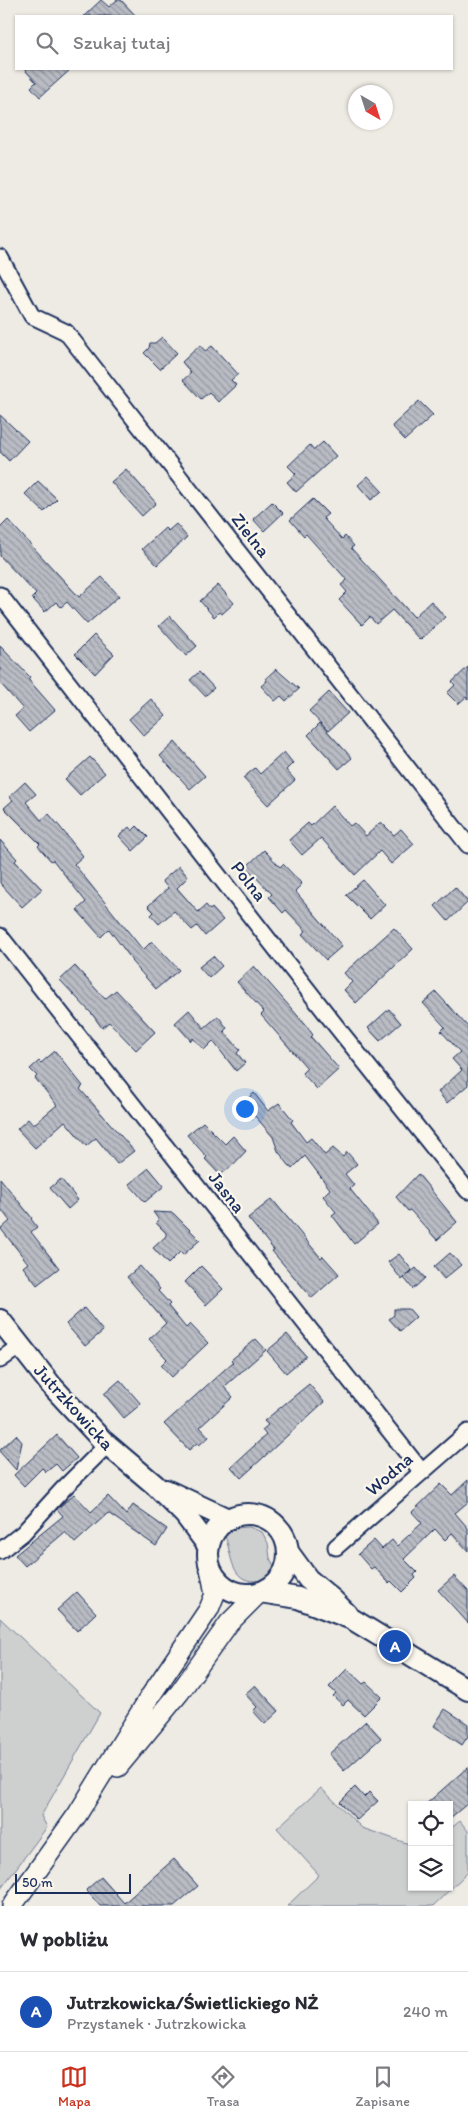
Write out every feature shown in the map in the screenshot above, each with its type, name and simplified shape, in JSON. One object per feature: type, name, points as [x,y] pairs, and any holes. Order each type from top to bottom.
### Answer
[{"type":"main road","name":"Jutrzkowicka","points":[[0,1320],[51,1385],[107,1445],[155,1485],[192,1523],[209,1547]]},
{"type":"main road","name":"Jutrzkowicka","points":[[155,1485],[228,1519]]},
{"type":"main road","points":[[352,1619],[308,1579],[289,1553],[284,1536],[270,1520],[260,1515],[249,1514],[228,1519],[212,1536],[209,1547],[210,1568],[216,1579],[225,1587],[242,1593],[260,1592],[298,1598],[352,1619],[468,1690]]},
{"type":"main road","points":[[260,1592],[272,1586],[281,1577],[287,1566],[289,1553]]},
{"type":"street","name":"Zielna","points":[[0,257],[32,316],[66,332],[468,845]]},
{"type":"street","name":"Polna","points":[[0,595],[336,1026],[468,1191]]},
{"type":"street","name":"Jasna","points":[[0,936],[422,1472]]},
{"type":"street","points":[[0,1360],[20,1346]]},
{"type":"street","name":"Wodna","points":[[336,1547],[468,1432]]},
{"type":"street","points":[[0,1550],[23,1533],[63,1488],[107,1445]]},
{"type":"street","points":[[12,1906],[77,1815],[152,1695],[209,1609],[215,1594],[210,1568]]},
{"type":"street","points":[[77,1815],[180,1692],[229,1623],[260,1592]]},
{"type":"shaded area","points":[[249,1527],[262,1532],[268,1543],[270,1558],[276,1570],[270,1577],[262,1580],[247,1580],[241,1577],[233,1566],[225,1536],[236,1528]]},
{"type":"shaded area","points":[[0,1618],[100,1713],[41,1816],[47,1827],[0,1890]]},
{"type":"shaded area","points":[[321,1788],[362,1828],[408,1844],[408,1891],[448,1891],[433,1906],[287,1906],[319,1875],[277,1828]]},
{"type":"shaded area","points":[[460,1821],[468,1831],[468,1872],[453,1887],[453,1827]]},
{"type":"building","points":[[101,0],[109,7],[117,0],[121,0],[135,15],[85,15]]},
{"type":"building","points":[[25,70],[70,70],[40,97],[31,87],[36,82]]},
{"type":"building","points":[[162,337],[177,353],[160,369],[144,353],[149,348],[150,343],[155,343]]},
{"type":"building","points":[[200,345],[205,351],[212,346],[238,374],[231,380],[236,385],[218,402],[209,392],[201,399],[183,380],[191,373],[182,362]]},
{"type":"building","points":[[419,401],[433,415],[405,440],[392,426]]},
{"type":"building","points":[[0,415],[28,441],[9,461],[0,452]]},
{"type":"building","points":[[323,442],[336,456],[296,492],[287,482],[296,474],[288,466],[310,445],[314,450]]},
{"type":"building","points":[[126,469],[156,503],[142,516],[111,482]]},
{"type":"building","points":[[368,476],[382,491],[371,500],[358,485]]},
{"type":"building","points":[[38,481],[57,499],[44,512],[25,494]]},
{"type":"building","points":[[313,499],[328,514],[323,518],[342,539],[345,536],[354,546],[351,548],[414,617],[431,601],[445,617],[420,640],[392,610],[376,624],[370,617],[362,625],[339,600],[347,592],[341,585],[347,580],[306,534],[304,536],[290,520]]},
{"type":"building","points":[[272,502],[283,513],[264,531],[253,519]]},
{"type":"building","points":[[8,520],[79,597],[102,577],[119,596],[87,624],[67,602],[61,607],[56,602],[45,612],[32,598],[36,594],[0,556],[0,528]]},
{"type":"building","points":[[176,524],[187,537],[157,565],[142,549],[165,528],[168,531]]},
{"type":"building","points":[[218,585],[234,603],[222,614],[219,612],[214,617],[200,601]]},
{"type":"building","points":[[170,616],[197,646],[186,656],[159,626]]},
{"type":"building","points":[[94,635],[114,654],[95,674],[75,654]]},
{"type":"building","points":[[0,646],[30,677],[28,679],[55,710],[29,732],[15,716],[23,709],[0,683]]},
{"type":"building","points":[[468,667],[468,700],[466,697],[458,704],[447,693],[455,685],[452,682]]},
{"type":"building","points":[[276,669],[299,689],[286,701],[281,696],[275,701],[261,686],[267,681],[265,679]]},
{"type":"building","points":[[199,672],[214,688],[205,696],[190,680]]},
{"type":"building","points":[[329,692],[348,713],[328,731],[309,711]]},
{"type":"building","points":[[151,699],[166,716],[144,736],[129,719]]},
{"type":"building","points":[[320,723],[352,758],[339,769],[308,735]]},
{"type":"building","points":[[175,742],[205,776],[190,789],[160,756]]},
{"type":"building","points":[[284,752],[293,763],[286,770],[295,780],[268,805],[243,778],[255,768],[260,774]]},
{"type":"building","points":[[90,757],[105,773],[80,795],[65,779]]},
{"type":"building","points":[[25,782],[36,794],[26,802],[41,820],[49,814],[83,856],[74,864],[143,950],[152,941],[179,970],[156,989],[131,961],[109,929],[101,937],[77,910],[86,902],[53,860],[51,861],[38,846],[40,844],[4,808],[13,800],[9,797]]},
{"type":"building","points":[[332,806],[350,826],[354,823],[366,836],[381,822],[394,835],[401,829],[414,844],[391,864],[380,851],[355,875],[321,838],[302,855],[289,840],[308,823],[311,826]]},
{"type":"building","points":[[137,826],[148,837],[133,851],[119,836],[129,827],[132,831]]},
{"type":"building","points":[[0,840],[17,859],[15,861],[42,889],[22,907],[0,883]]},
{"type":"building","points":[[264,850],[280,867],[283,864],[302,884],[295,891],[342,946],[326,960],[302,934],[306,931],[286,910],[283,913],[269,897],[272,894],[246,867]]},
{"type":"building","points":[[179,866],[188,877],[177,888],[198,912],[206,905],[210,910],[212,908],[223,920],[205,936],[197,926],[192,930],[174,911],[159,924],[151,915],[154,912],[148,906],[168,888],[162,881]]},
{"type":"building","points":[[363,880],[385,905],[370,919],[346,895]]},
{"type":"building","points":[[455,887],[468,902],[448,921],[435,906]]},
{"type":"building","points":[[394,928],[413,949],[356,1003],[344,990],[352,982],[344,973]]},
{"type":"building","points":[[213,956],[222,966],[209,978],[199,967]]},
{"type":"building","points":[[75,966],[105,999],[116,990],[155,1032],[136,1050],[109,1022],[102,1028],[92,1014],[60,980]]},
{"type":"building","points":[[254,966],[305,1024],[313,1035],[311,1037],[339,1069],[317,1089],[302,1073],[307,1068],[261,1015],[264,1012],[237,982]]},
{"type":"building","points":[[436,992],[468,1027],[468,1085],[447,1103],[438,1092],[462,1070],[452,1059],[460,1052],[441,1031],[445,1027],[423,1003]]},
{"type":"building","points":[[389,1009],[401,1023],[380,1041],[368,1028]]},
{"type":"building","points":[[189,1010],[204,1028],[218,1016],[227,1028],[224,1031],[240,1050],[237,1053],[245,1063],[236,1071],[213,1041],[204,1050],[193,1038],[191,1041],[175,1023]]},
{"type":"building","points":[[55,1051],[83,1086],[80,1089],[134,1151],[117,1164],[96,1138],[86,1146],[65,1121],[35,1148],[17,1129],[28,1119],[33,1125],[57,1105],[30,1069],[39,1061],[41,1063]]},
{"type":"building","points":[[254,1093],[268,1111],[279,1103],[293,1120],[291,1122],[306,1142],[311,1138],[325,1155],[333,1148],[343,1157],[347,1152],[357,1164],[345,1174],[354,1185],[350,1189],[378,1224],[354,1244],[332,1215],[336,1212],[323,1196],[330,1189],[305,1156],[292,1169],[278,1151],[273,1137],[255,1116],[252,1119],[240,1105]]},
{"type":"building","points":[[203,1122],[225,1144],[233,1136],[246,1151],[232,1166],[220,1175],[187,1135]]},
{"type":"building","points":[[149,1168],[164,1186],[145,1202],[129,1184]]},
{"type":"building","points":[[418,1174],[457,1222],[437,1240],[396,1197]]},
{"type":"building","points":[[0,1178],[32,1218],[37,1227],[31,1232],[59,1268],[37,1285],[23,1267],[28,1263],[1,1229],[10,1221],[0,1208]]},
{"type":"building","points":[[61,1179],[78,1200],[68,1209],[50,1188]]},
{"type":"building","points":[[272,1199],[321,1258],[323,1256],[339,1274],[312,1298],[272,1251],[274,1250],[248,1218]]},
{"type":"building","points":[[153,1212],[173,1213],[200,1240],[183,1255],[180,1252],[168,1264],[153,1248],[166,1236],[166,1233],[156,1223],[159,1220]]},
{"type":"building","points":[[450,1253],[461,1265],[444,1279],[434,1267]]},
{"type":"building","points":[[399,1254],[412,1270],[402,1280],[388,1262]]},
{"type":"building","points":[[140,1266],[160,1289],[158,1291],[170,1304],[168,1306],[186,1328],[190,1324],[208,1343],[172,1377],[161,1365],[167,1359],[149,1339],[166,1323],[127,1277]]},
{"type":"building","points":[[201,1266],[223,1289],[206,1305],[185,1282]]},
{"type":"building","points":[[416,1268],[425,1278],[413,1289],[404,1278]]},
{"type":"building","points":[[84,1308],[103,1331],[85,1346],[66,1324]]},
{"type":"building","points":[[394,1309],[409,1309],[416,1317],[400,1331],[389,1319],[394,1315]]},
{"type":"building","points":[[287,1334],[306,1356],[286,1373],[267,1351]]},
{"type":"building","points":[[256,1339],[266,1350],[224,1387],[233,1397],[200,1427],[209,1437],[199,1445],[197,1443],[189,1450],[164,1424],[233,1362],[231,1360]]},
{"type":"building","points":[[120,1380],[141,1404],[124,1418],[104,1394]]},
{"type":"building","points":[[309,1384],[324,1402],[241,1478],[231,1467],[266,1435],[262,1430],[268,1425],[264,1421]]},
{"type":"building","points":[[16,1435],[22,1442],[16,1470],[0,1450]]},
{"type":"building","points":[[57,1435],[77,1458],[62,1471],[56,1464],[46,1472],[42,1468],[24,1486],[14,1475]]},
{"type":"building","points":[[468,1480],[468,1502],[455,1513],[468,1528],[468,1551],[452,1533],[445,1540],[435,1529],[404,1559],[417,1572],[414,1575],[416,1578],[402,1592],[391,1581],[389,1583],[374,1567],[371,1569],[358,1554],[374,1540],[382,1549],[392,1540],[397,1546],[422,1523],[412,1512],[441,1484],[452,1495]]},
{"type":"building","points":[[74,1494],[91,1512],[108,1496],[126,1515],[133,1505],[167,1529],[156,1546],[108,1513],[75,1543],[65,1532],[25,1566],[15,1555],[63,1516],[57,1509]]},
{"type":"building","points":[[454,1576],[468,1591],[468,1623],[438,1590]]},
{"type":"building","points":[[77,1592],[96,1613],[77,1631],[57,1610]]},
{"type":"building","points":[[347,1669],[363,1684],[366,1682],[382,1697],[364,1715],[348,1700],[343,1705],[333,1696],[336,1693],[329,1687]]},
{"type":"building","points":[[255,1685],[279,1711],[265,1724],[253,1711],[257,1707],[245,1694]]},
{"type":"building","points":[[445,1709],[468,1724],[468,1736],[462,1745],[434,1726]]},
{"type":"building","points":[[366,1721],[381,1738],[344,1771],[329,1754]]},
{"type":"building","points":[[468,1767],[468,1803],[453,1816],[453,1801],[430,1801]]},
{"type":"building","points":[[355,1787],[364,1797],[369,1792],[378,1801],[357,1820],[340,1802]]},
{"type":"building","points":[[174,1859],[198,1886],[174,1906],[100,1906],[86,1890],[101,1877],[124,1903]]},
{"type":"place","name":"Jutrzkowicka/Świetlickiego NŻ","points":[[395,1646]]}]
